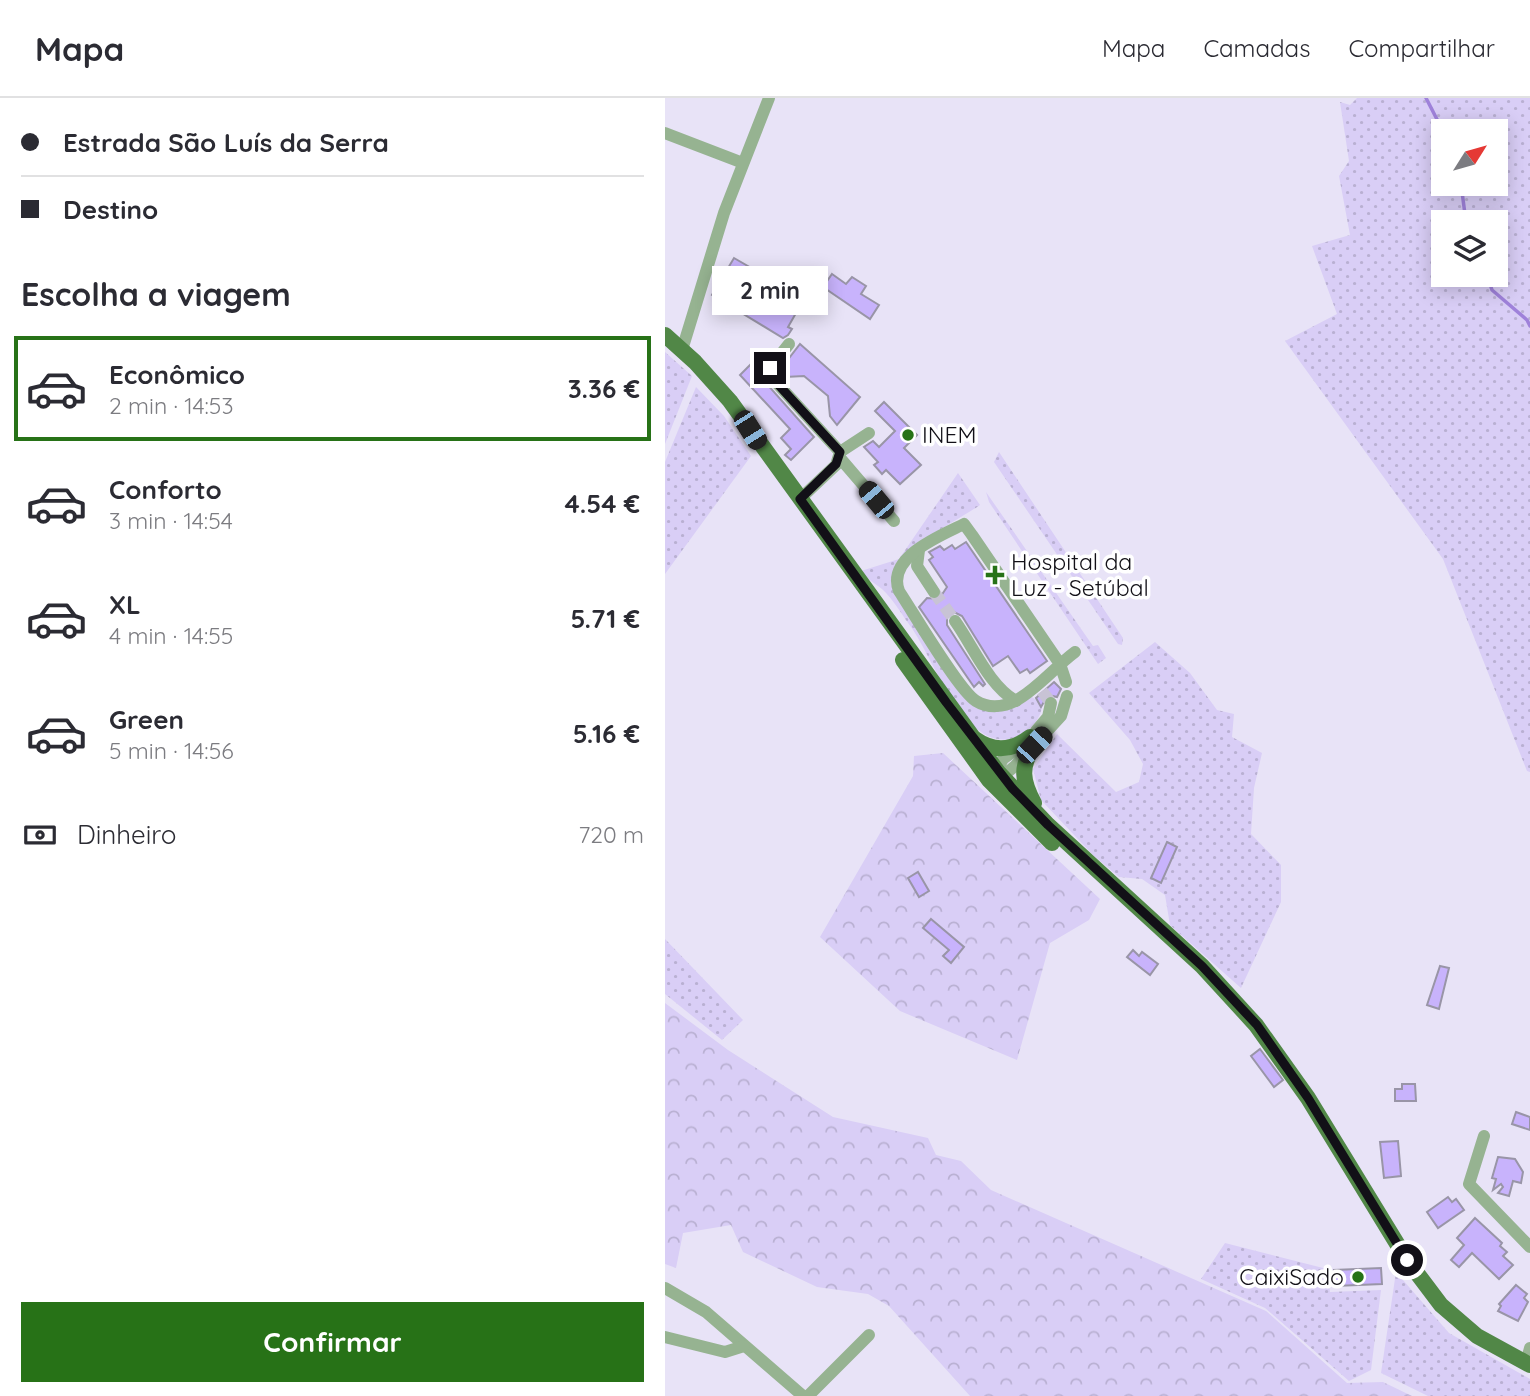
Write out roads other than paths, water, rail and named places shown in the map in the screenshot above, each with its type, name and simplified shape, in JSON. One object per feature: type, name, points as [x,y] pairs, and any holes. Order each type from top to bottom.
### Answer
[{"type":"main road","points":[[665,335],[740,413],[970,735],[993,772],[1216,981],[1257,1025],[1293,1075],[1423,1284],[1477,1336],[1529,1359]]},
{"type":"main road","points":[[740,413],[918,683],[1044,836],[1219,990],[1260,1033],[1293,1075]]},
{"type":"main road","points":[[970,735],[996,748],[1010,748],[1032,741]]},
{"type":"main road","points":[[1032,741],[1024,762],[1024,783],[1059,836]]},
{"type":"street","points":[[682,350],[743,163],[769,98]]},
{"type":"street","points":[[665,133],[743,163]]},
{"type":"street","points":[[789,344],[770,368],[774,380],[894,521]]},
{"type":"street","points":[[800,499],[840,455],[869,433]]},
{"type":"street","points":[[1066,682],[1059,664],[964,524],[919,550],[900,566],[896,583],[899,592],[972,698],[985,705],[999,707],[1037,690],[1059,664],[1075,652]]},
{"type":"street","points":[[919,550],[917,566],[934,592]]},
{"type":"street","points":[[955,621],[993,679],[1006,695],[1016,701]]},
{"type":"street","points":[[1032,741],[1061,716],[1067,705],[1067,696]]},
{"type":"street","points":[[993,772],[1011,769],[1048,717],[1051,703]]},
{"type":"street","points":[[1484,1136],[1469,1184],[1530,1247]]},
{"type":"street","points":[[665,1288],[706,1312],[806,1396],[869,1335]]},
{"type":"street","points":[[665,1337],[725,1353],[744,1346]]},
{"type":"waterway","points":[[1426,98],[1437,119]]},
{"type":"waterway","points":[[1463,196],[1464,210]]},
{"type":"waterway","points":[[1491,287],[1527,320],[1530,326]]},
{"type":"tunnel","points":[[934,592],[955,621]]},
{"type":"tunnel","points":[[1042,691],[1051,703]]},
{"type":"place","name":"INEM","points":[[908,435]]},
{"type":"place","name":"Hospital da Luz - Setúbal","points":[[995,575]]},
{"type":"place","name":"CaixiSado","points":[[1358,1277]]}]
